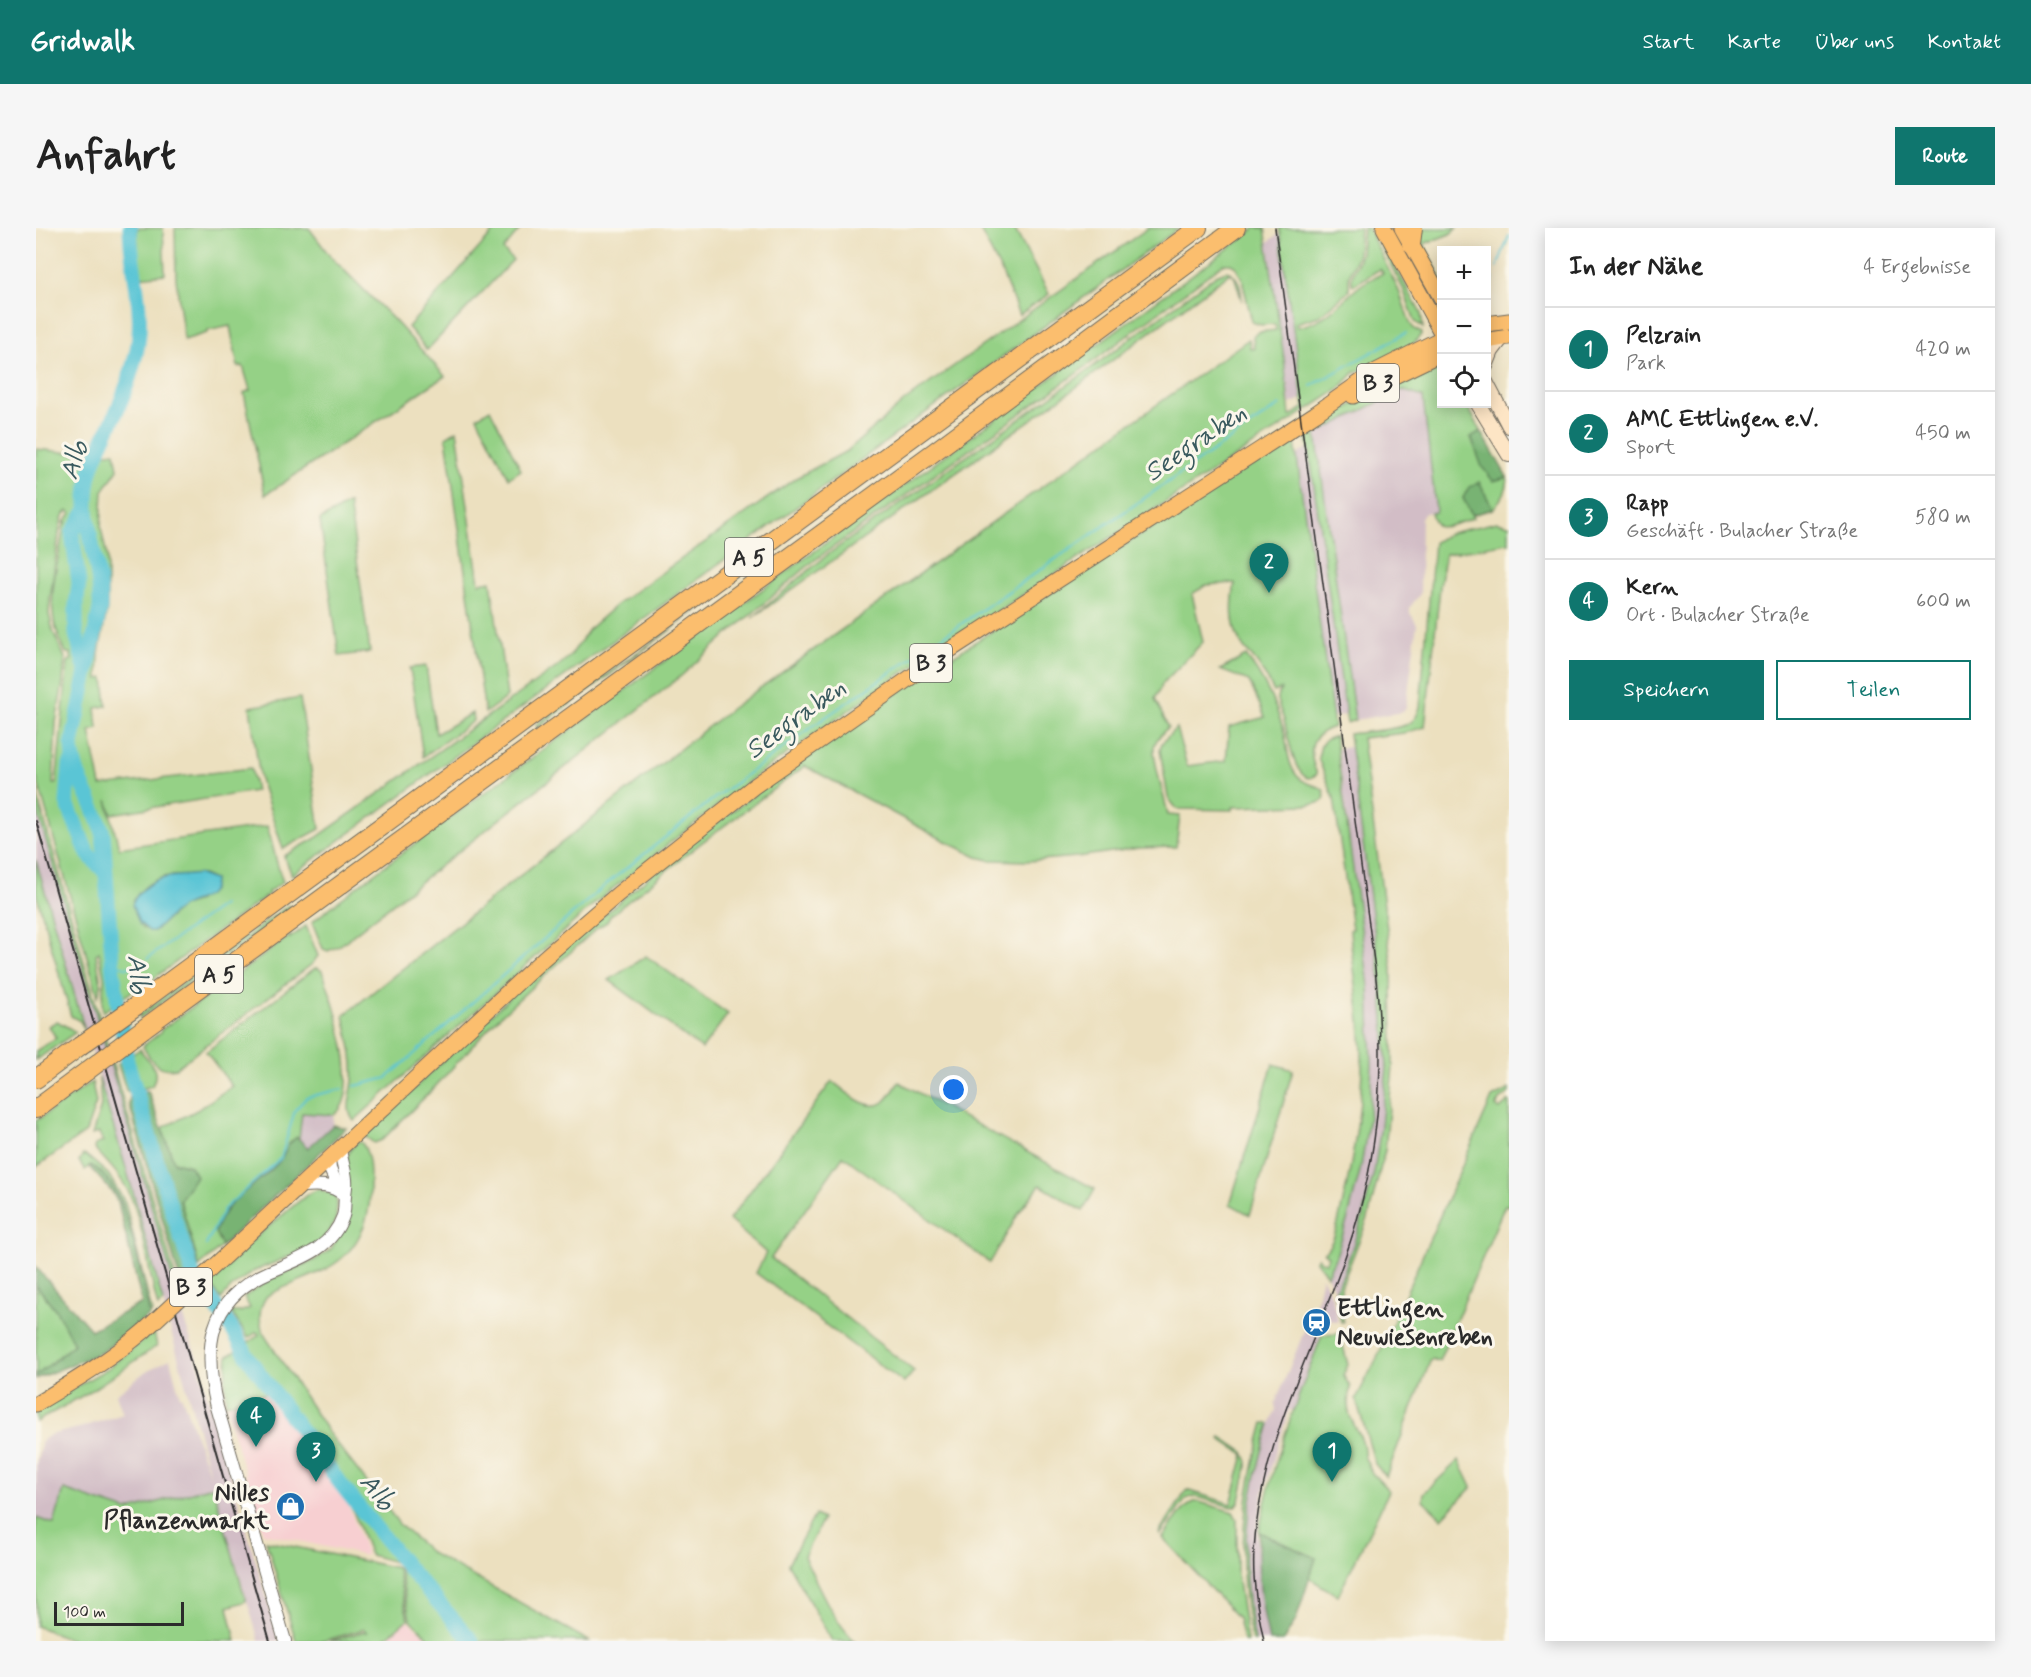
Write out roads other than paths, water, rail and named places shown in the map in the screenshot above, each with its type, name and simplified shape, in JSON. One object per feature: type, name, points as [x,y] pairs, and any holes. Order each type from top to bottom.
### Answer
[{"type":"highway","name":"A 5","points":[[36,1079],[1198,228]]},
{"type":"highway","name":"A 5","points":[[36,1108],[934,452],[1236,228]]},
{"type":"main road","points":[[1384,228],[1437,326]]},
{"type":"main road","points":[[1409,233],[1437,289]]},
{"type":"main road","name":"B 3","points":[[1418,348],[1426,332],[1428,309]]},
{"type":"main road","points":[[1491,340],[1506,337]]},
{"type":"main road","points":[[1491,354],[1506,337]]},
{"type":"main road","name":"B 3","points":[[38,1402],[106,1362],[144,1331],[544,958],[618,894],[753,786],[947,652],[1315,414],[1376,371],[1437,338]]},
{"type":"main road","name":"B 3","points":[[1315,414],[1437,356]]},
{"type":"main road","points":[[1491,392],[1509,426]]},
{"type":"main road","points":[[1480,408],[1509,455]]},
{"type":"street","points":[[285,1641],[251,1529],[212,1386],[210,1352],[214,1327],[231,1300],[252,1281],[312,1254],[328,1241],[343,1217],[342,1193],[346,1178],[335,1153]]},
{"type":"street","points":[[302,1186],[319,1185],[342,1193]]},
{"type":"water","points":[[198,874],[214,880],[211,892],[207,896],[180,908],[154,931],[149,931],[140,925],[132,905],[144,888],[159,879]]},
{"type":"waterway","name":"Alb","points":[[130,228],[139,307],[139,338],[127,385],[95,459],[88,486],[88,517],[100,593],[100,608],[72,745],[76,768],[103,833],[113,971],[127,1061],[193,1275],[232,1329],[249,1359],[339,1482],[408,1568],[472,1641]]},
{"type":"waterway","name":"Seegraben","points":[[1497,267],[1509,236]]},
{"type":"waterway","name":"Seegraben","points":[[1491,285],[1493,278]]},
{"type":"waterway","name":"Seegraben","points":[[1311,386],[1406,333]]},
{"type":"waterway","name":"Seegraben","points":[[355,1086],[387,1078],[603,887],[712,800],[823,719],[1280,405]]},
{"type":"waterway","points":[[85,667],[76,634],[79,583],[72,533],[86,511]]},
{"type":"waterway","points":[[73,759],[70,765],[67,803],[88,854],[105,872]]},
{"type":"waterway","points":[[148,958],[223,905]]},
{"type":"waterway","points":[[113,961],[127,967],[134,967],[142,963]]},
{"type":"waterway","name":"Seegraben","points":[[206,1245],[224,1209],[281,1158],[295,1110],[307,1097],[342,1089]]},
{"type":"tram line","points":[[1264,1641],[1254,1574],[1259,1507],[1268,1465],[1281,1424],[1344,1261],[1357,1220],[1376,1127],[1380,1064],[1375,969],[1275,228]]},
{"type":"railway","points":[[36,821],[270,1641]]},
{"type":"place","name":"AMC Ettlingen e.V.","points":[[1269,593]]},
{"type":"place","name":"Ettlingen Neuwiesenreben","points":[[1316,1322]]},
{"type":"place","name":"Kern","points":[[256,1447]]},
{"type":"place","name":"Rapp","points":[[316,1482]]},
{"type":"place","name":"Pelzrain","points":[[1332,1482]]},
{"type":"place","name":"Nilles Pflanzenmarkt","points":[[290,1506]]}]
